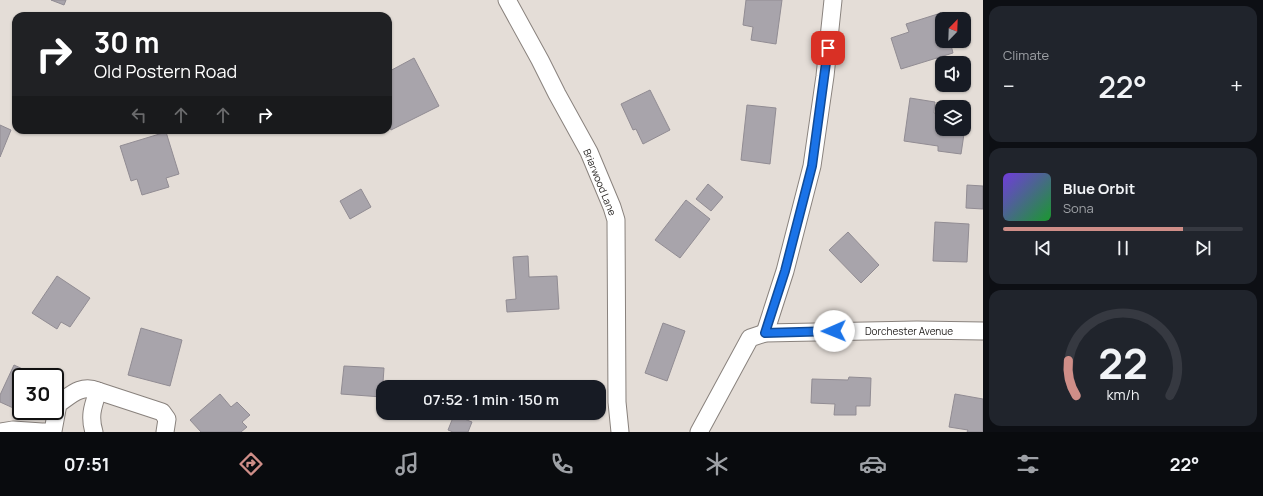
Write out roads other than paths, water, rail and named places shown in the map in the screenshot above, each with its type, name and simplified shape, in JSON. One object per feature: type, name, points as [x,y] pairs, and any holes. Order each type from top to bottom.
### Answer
[{"type":"street","name":"Briarwood Lane","points":[[507,0],[589,152],[616,220],[617,402],[620,432]]},
{"type":"street","points":[[765,333],[785,271],[812,166],[825,76],[833,0]]},
{"type":"street","name":"Dorchester Avenue","points":[[699,432],[750,338],[765,333],[983,331]]},
{"type":"street","points":[[45,432],[53,431],[58,404],[76,391],[90,388],[162,412],[167,419],[165,432]]},
{"type":"street","points":[[94,432],[91,423],[92,407],[98,391]]},
{"type":"street","points":[[1,432],[13,430],[42,432]]}]
